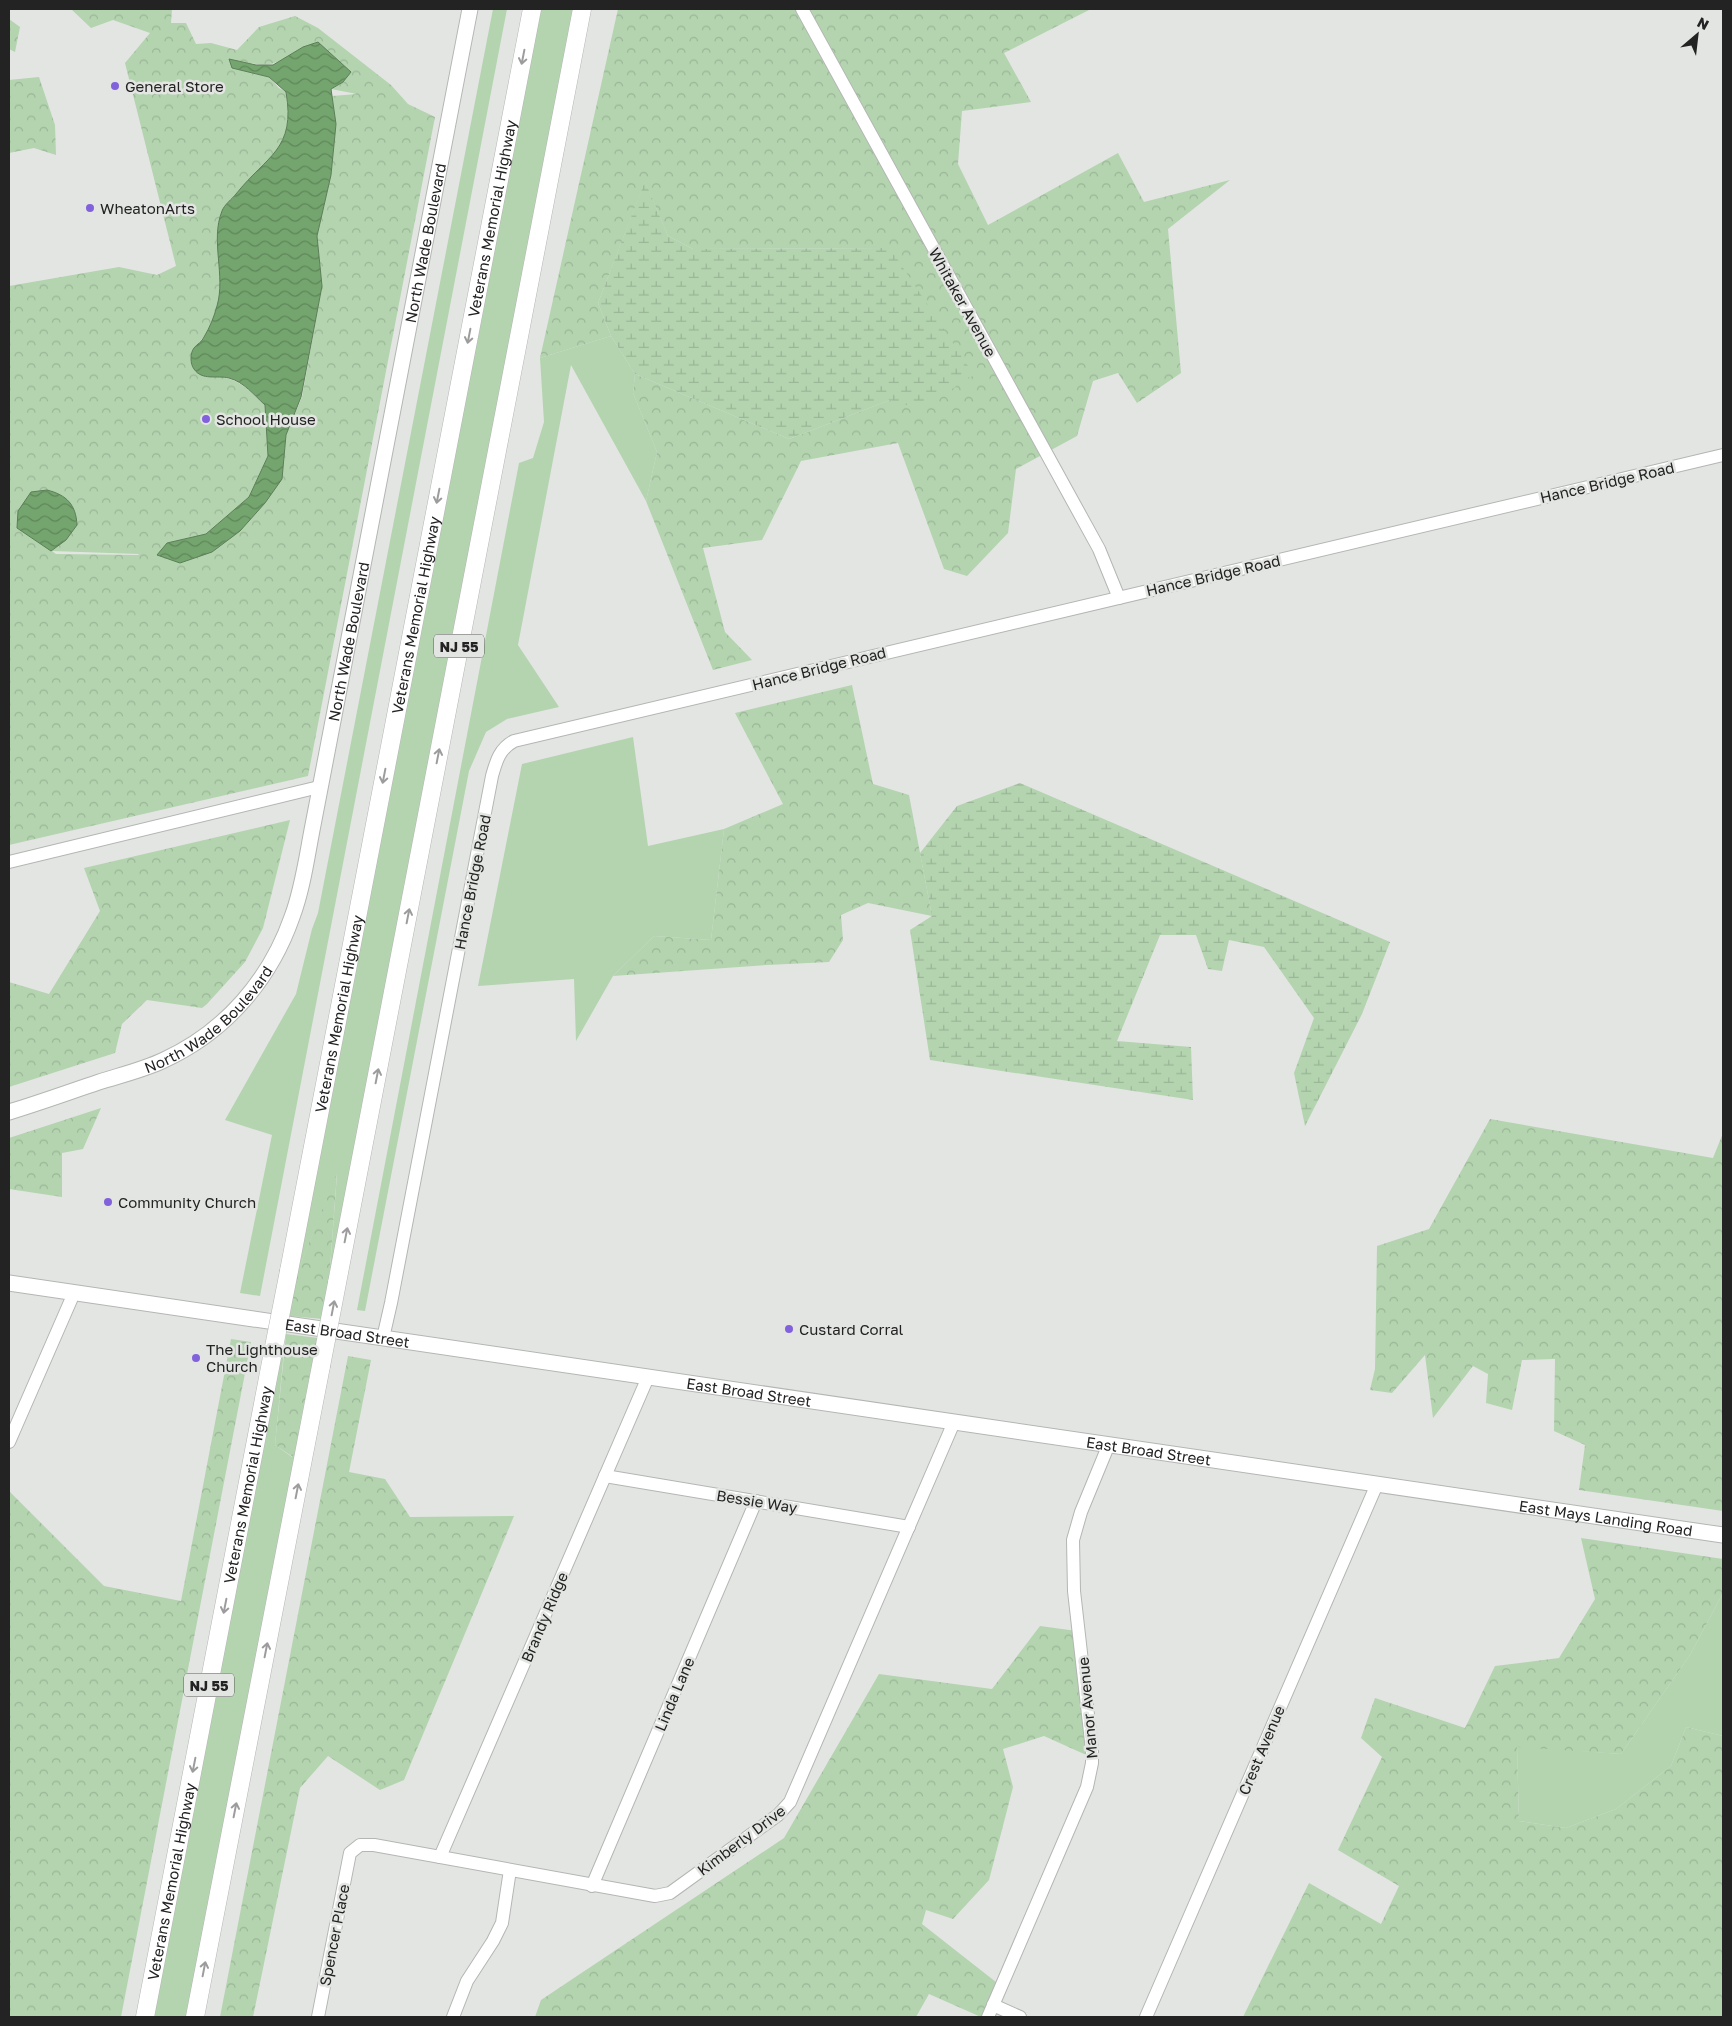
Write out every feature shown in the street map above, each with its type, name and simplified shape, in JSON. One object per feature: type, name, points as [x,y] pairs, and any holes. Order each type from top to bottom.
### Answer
[{"type":"highway","name":"Veterans Memorial Highway","points":[[145,2017],[532,9]]},
{"type":"highway","name":"NJ 55","points":[[195,2017],[582,9]]},
{"type":"main road","name":"North Wade Boulevard","points":[[9,1112],[154,1065],[190,1046],[211,1032],[231,1014],[264,975],[272,963],[293,917],[313,825],[470,9]]},
{"type":"main road","name":"East Broad Street","points":[[9,1283],[1488,1500]]},
{"type":"main road","name":"East Mays Landing Road","points":[[1488,1500],[1723,1535]]},
{"type":"street","name":"Whitaker Avenue","points":[[802,9],[1094,541],[1119,598]]},
{"type":"street","name":"Hance Bridge Road","points":[[383,1338],[492,776],[499,755],[505,746],[514,742],[1723,455]]},
{"type":"street","points":[[9,862],[319,787]]},
{"type":"street","points":[[9,1442],[12,1426],[74,1293]]},
{"type":"street","name":"Brandy Ridge","points":[[440,1856],[648,1377]]},
{"type":"street","name":"Kimberly Drive","points":[[350,1853],[360,1845],[374,1845],[592,1886],[655,1896],[670,1893],[778,1815],[790,1802],[954,1422]]},
{"type":"street","name":"Manor Avenue","points":[[990,2011],[1087,1788],[1090,1774],[1092,1750],[1074,1591],[1073,1540],[1081,1512],[1109,1444]]},
{"type":"street","name":"Bessie Way","points":[[605,1476],[909,1527]]},
{"type":"street","name":"Crest Avenue","points":[[1146,2017],[1376,1484]]},
{"type":"street","name":"Linda Lane","points":[[592,1886],[756,1501]]},
{"type":"street","name":"Spencer Place","points":[[318,2017],[350,1853]]},
{"type":"street","points":[[453,2017],[466,1981],[493,1941],[502,1923],[510,1870]]},
{"type":"street","points":[[990,2011],[1020,2017]]},
{"type":"green space","points":[[71,9],[172,9],[171,23],[186,23],[196,44],[211,43],[237,50],[259,27],[295,16],[318,28],[391,85],[408,104],[435,117],[308,776],[9,845],[9,286],[119,267],[157,275],[176,266],[125,63],[150,33],[113,20],[91,28]],"holes":[[[303,47],[343,82],[331,89],[357,94],[332,96],[336,124],[331,175],[317,236],[322,286],[302,397],[286,435],[282,479],[180,563],[167,543],[206,534],[249,497],[268,456],[265,405],[239,383],[224,378],[206,377],[194,348],[212,322],[220,299],[221,281],[218,231],[222,212],[224,207],[268,160],[283,140],[288,112],[286,92],[279,88],[269,77],[232,68],[229,60],[260,64],[274,63]],[[52,551],[138,554],[139,555],[56,554]]]},
{"type":"green space","points":[[493,9],[507,9],[260,1296],[240,1293],[272,1135],[225,1120],[296,994],[312,929],[318,913]]},
{"type":"green space","points":[[539,9],[574,9],[329,1282],[337,1174],[297,1273]]},
{"type":"green space","points":[[618,9],[1091,9],[1004,53],[1031,102],[962,111],[958,164],[988,225],[1118,153],[1144,202],[1230,180],[1168,229],[1181,373],[1137,403],[1118,373],[1093,381],[1077,436],[1016,469],[1008,533],[967,576],[944,569],[898,443],[801,461],[762,540],[703,548],[725,632],[752,660],[713,670],[646,501],[657,452],[633,393],[635,374],[789,439],[890,400],[890,248],[693,249],[668,236],[645,182],[598,303],[611,336],[540,358]]},
{"type":"green space","points":[[9,19],[20,27],[15,52],[9,49]]},
{"type":"green space","points":[[39,77],[55,125],[56,155],[34,148],[9,153],[9,80]]},
{"type":"green space","points":[[645,181],[668,236],[693,249],[890,248],[974,375],[920,409],[890,400],[789,439],[635,374],[611,336],[598,303]]},
{"type":"green space","points":[[611,336],[635,374],[633,393],[657,452],[646,501],[571,365],[518,645],[559,707],[507,719],[486,732],[469,771],[365,1311],[357,1310],[519,463],[533,458],[544,422],[540,358]]},
{"type":"green space","points":[[852,685],[873,784],[909,795],[932,916],[868,903],[841,915],[843,940],[829,962],[613,976],[654,936],[711,940],[724,829],[783,804],[735,713]]},
{"type":"green space","points":[[633,737],[648,846],[724,829],[711,940],[654,936],[613,976],[576,1041],[574,979],[478,986],[522,764]]},
{"type":"green space","points":[[1020,783],[1390,942],[1362,1014],[1305,1126],[1294,1073],[1314,1018],[1264,947],[1229,940],[1222,971],[1208,969],[1196,935],[1160,935],[1117,1041],[1191,1047],[1193,1100],[930,1060],[910,930],[932,916],[920,853],[957,806]]},
{"type":"green space","points":[[290,820],[263,928],[245,962],[207,1004],[202,1008],[147,1000],[122,1024],[115,1053],[9,1087],[9,982],[49,994],[100,911],[84,868]]},
{"type":"green space","points":[[101,1108],[83,1149],[62,1153],[62,1197],[9,1189],[9,1138]]},
{"type":"green space","points":[[1490,1119],[1713,1158],[1723,1133],[1723,1511],[1579,1490],[1585,1445],[1554,1431],[1555,1359],[1522,1360],[1512,1410],[1486,1403],[1488,1374],[1473,1366],[1433,1418],[1425,1355],[1392,1393],[1370,1390],[1375,1369],[1377,1246],[1429,1229]]},
{"type":"green space","points":[[337,1172],[329,1282],[323,1319],[289,1316],[297,1273]]},
{"type":"green space","points":[[286,1334],[318,1338],[293,1457],[275,1445]]},
{"type":"green space","points":[[231,1339],[251,1342],[121,2017],[9,2017],[9,1491],[104,1586],[181,1601]]},
{"type":"green space","points":[[284,1350],[275,1445],[292,1457],[313,1364],[190,2017],[151,2017],[279,1353]]},
{"type":"green space","points":[[348,1356],[371,1360],[349,1472],[385,1479],[410,1517],[514,1516],[404,1780],[380,1790],[328,1756],[300,1788],[253,2017],[220,2017]]},
{"type":"green space","points":[[1581,1538],[1723,1559],[1723,1593],[1690,1655],[1621,1754],[1517,1747],[1519,1821],[1566,1828],[1616,1809],[1671,1766],[1686,1727],[1723,1736],[1723,2017],[1243,2017],[1309,1883],[1381,1924],[1399,1886],[1338,1850],[1382,1757],[1361,1738],[1375,1698],[1465,1728],[1495,1666],[1559,1658],[1595,1599]]},
{"type":"green space","points":[[1723,1593],[1723,1736],[1686,1727],[1671,1766],[1616,1809],[1566,1828],[1519,1821],[1517,1746],[1621,1754],[1690,1655]]},
{"type":"green space","points":[[1040,1626],[1084,1632],[1093,1758],[1044,1736],[1003,1749],[1013,1787],[989,1880],[953,1919],[926,1910],[922,1924],[1001,1986],[987,2017],[981,2017],[929,1994],[916,2017],[535,2017],[541,2000],[784,1838],[879,1674],[992,1689]]},
{"type":"water","points":[[318,42],[351,72],[343,82],[331,89],[336,124],[331,175],[317,236],[322,286],[301,397],[286,435],[282,479],[265,503],[240,531],[212,552],[180,563],[157,555],[167,543],[206,534],[249,497],[268,456],[265,405],[239,382],[229,378],[210,377],[197,373],[191,361],[193,350],[202,340],[212,322],[217,306],[220,282],[217,234],[222,211],[226,204],[276,150],[283,139],[287,127],[286,92],[269,77],[232,68],[229,59],[256,65],[273,65],[303,47]]},
{"type":"water","points":[[47,490],[60,495],[69,502],[75,512],[77,525],[66,540],[51,551],[17,528],[18,511],[31,492]]},
{"type":"place","name":"General Store","points":[[115,86]]},
{"type":"place","name":"WheatonArts","points":[[90,208]]},
{"type":"place","name":"School House","points":[[206,419]]},
{"type":"place","name":"Community Church","points":[[108,1202]]},
{"type":"place","name":"Custard Corral","points":[[789,1329]]},
{"type":"place","name":"The Lighthouse Church","points":[[196,1358]]}]
